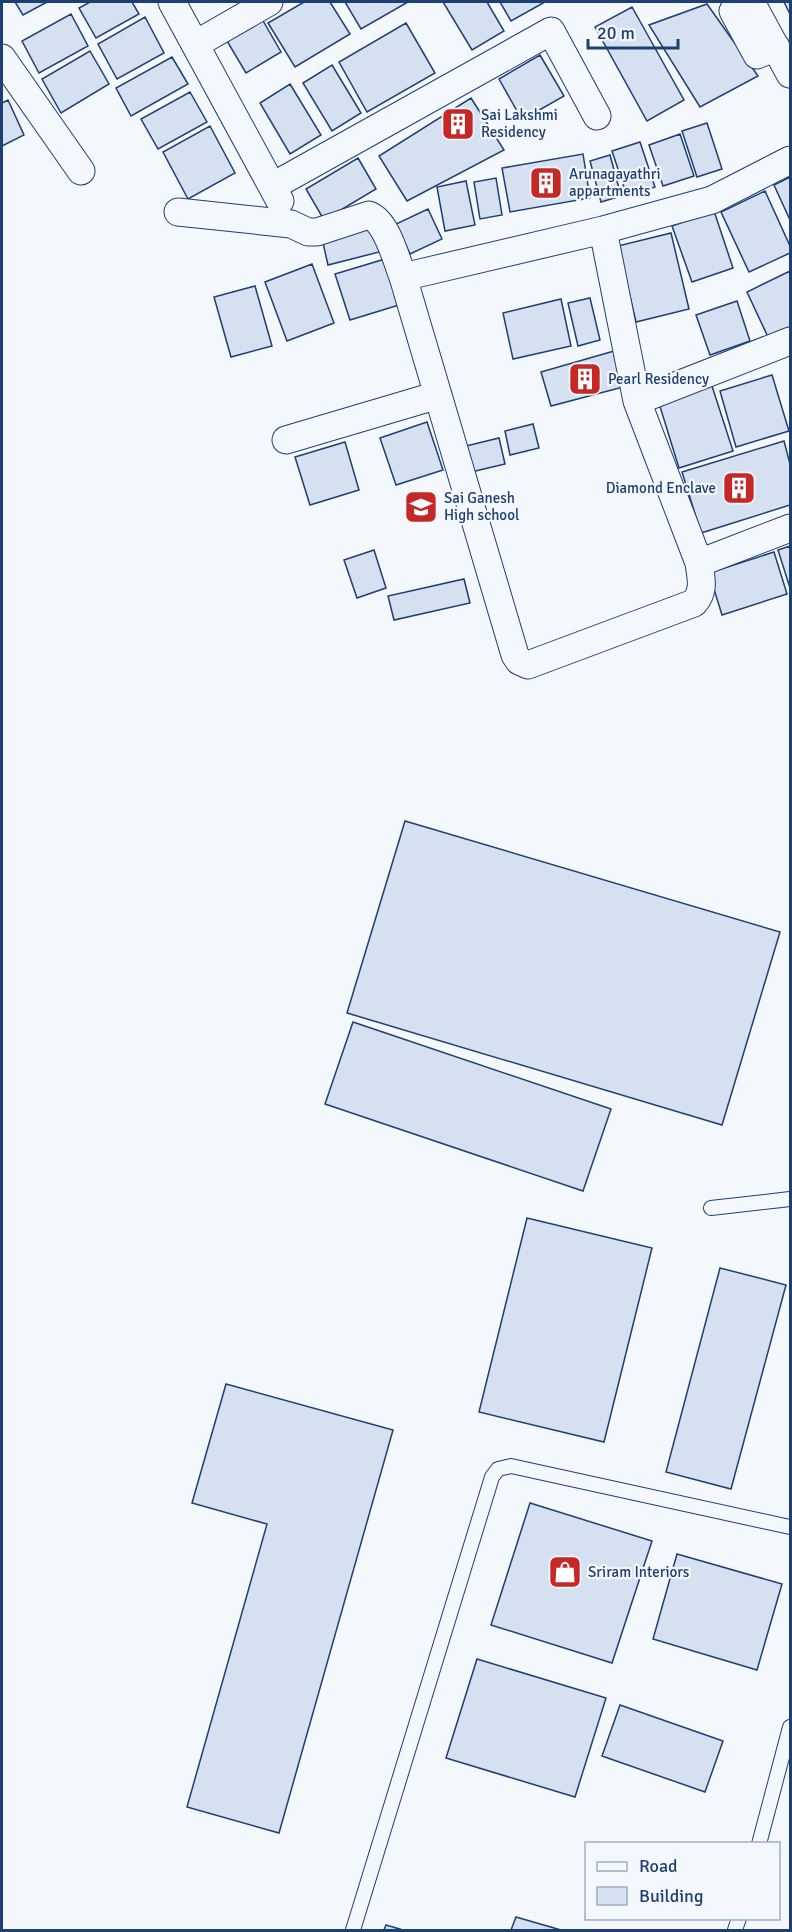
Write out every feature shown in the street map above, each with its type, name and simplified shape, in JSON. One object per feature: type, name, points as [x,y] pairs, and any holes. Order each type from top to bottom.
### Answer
[{"type":"street","points":[[172,2],[273,186],[291,224]]},
{"type":"street","points":[[196,44],[269,2]]},
{"type":"street","points":[[741,5],[776,47],[790,74]]},
{"type":"street","points":[[273,186],[551,32],[597,116]]},
{"type":"street","points":[[2,58],[81,171]]},
{"type":"street","points":[[403,277],[603,230],[712,200],[790,160]]},
{"type":"street","points":[[178,212],[291,224],[308,232],[317,232],[369,215],[376,218],[384,228],[403,277],[514,655],[519,661],[528,665],[694,603],[702,589],[699,563],[637,401],[603,230]]},
{"type":"street","points":[[637,401],[790,341]]},
{"type":"street","points":[[286,440],[438,395]]},
{"type":"street","points":[[699,563],[790,528]]},
{"type":"lane","points":[[711,1208],[790,1199]]},
{"type":"lane","points":[[354,1930],[488,1488],[498,1469],[511,1466],[790,1527]]},
{"type":"lane","points":[[760,1842],[790,1727]]},
{"type":"building","points":[[15,2],[47,2],[23,15]]},
{"type":"building","points":[[90,2],[132,2],[139,14],[96,38],[79,8]]},
{"type":"building","points":[[304,2],[330,2],[350,34],[295,67],[268,23]]},
{"type":"building","points":[[345,2],[408,2],[361,29]]},
{"type":"building","points":[[443,2],[487,2],[504,31],[472,50]]},
{"type":"building","points":[[500,2],[545,2],[511,21]]},
{"type":"building","points":[[784,2],[790,2],[790,14]]},
{"type":"building","points":[[707,4],[758,76],[700,107],[649,25]]},
{"type":"building","points":[[632,7],[684,100],[647,121],[595,27]]},
{"type":"building","points":[[71,14],[88,46],[39,73],[22,41]]},
{"type":"building","points":[[145,17],[164,53],[117,79],[98,44]]},
{"type":"building","points":[[262,19],[281,52],[246,73],[227,41]]},
{"type":"building","points":[[406,23],[435,73],[367,112],[339,62]]},
{"type":"building","points":[[90,51],[109,84],[61,113],[42,79]]},
{"type":"building","points":[[540,55],[564,96],[522,120],[499,79]]},
{"type":"building","points":[[172,57],[188,84],[131,116],[116,88]]},
{"type":"building","points":[[332,65],[361,113],[332,131],[303,83]]},
{"type":"building","points":[[290,84],[321,135],[290,154],[260,103]]},
{"type":"building","points":[[190,92],[207,122],[158,149],[141,119]]},
{"type":"building","name":"Sai Lakshmi Residency","points":[[471,98],[504,150],[407,201],[379,156]]},
{"type":"building","points":[[8,100],[24,135],[2,146],[2,103]]},
{"type":"building","points":[[707,123],[722,169],[697,177],[682,131]]},
{"type":"building","points":[[210,126],[235,173],[188,199],[163,152]]},
{"type":"building","points":[[680,134],[694,176],[663,186],[649,145]]},
{"type":"building","points":[[640,142],[655,187],[627,196],[612,151]]},
{"type":"building","name":"Arunagayathri appartments","points":[[583,154],[590,198],[510,212],[502,168]]},
{"type":"building","points":[[610,155],[621,196],[601,202],[590,161]]},
{"type":"building","points":[[358,158],[376,189],[324,220],[306,189]]},
{"type":"building","points":[[790,177],[790,220],[774,185]]},
{"type":"building","points":[[496,178],[502,215],[480,219],[474,182]]},
{"type":"building","points":[[466,181],[475,225],[445,231],[437,187]]},
{"type":"building","points":[[765,191],[790,246],[790,253],[749,272],[721,212]]},
{"type":"building","points":[[428,209],[442,239],[410,254],[396,224]]},
{"type":"building","points":[[714,211],[733,268],[692,282],[672,226]]},
{"type":"building","points":[[376,221],[383,251],[328,265],[321,234]]},
{"type":"building","points":[[671,233],[689,309],[636,322],[618,246]]},
{"type":"building","points":[[385,259],[399,305],[350,320],[335,274]]},
{"type":"building","points":[[312,264],[334,323],[287,341],[265,282]]},
{"type":"building","points":[[790,271],[790,327],[768,337],[747,292]]},
{"type":"building","points":[[255,286],[272,346],[231,357],[214,297]]},
{"type":"building","points":[[590,298],[600,340],[578,346],[568,303]]},
{"type":"building","points":[[561,299],[571,346],[513,359],[503,313]]},
{"type":"building","points":[[737,301],[750,341],[710,355],[696,315]]},
{"type":"building","name":"Pearl Residency","points":[[621,349],[627,386],[551,406],[541,372]]},
{"type":"building","points":[[772,375],[789,431],[736,447],[720,391]]},
{"type":"building","points":[[711,383],[733,451],[679,468],[658,400]]},
{"type":"building","points":[[427,422],[443,470],[396,485],[380,438]]},
{"type":"building","points":[[533,424],[539,448],[510,455],[505,431]]},
{"type":"building","points":[[499,438],[505,464],[471,472],[466,446]]},
{"type":"building","name":"Diamond Enclave","points":[[784,441],[790,464],[790,505],[701,533],[682,472]]},
{"type":"building","points":[[345,442],[359,490],[310,505],[295,457]]},
{"type":"building","points":[[790,546],[790,588],[778,550]]},
{"type":"building","points":[[374,550],[386,588],[357,598],[344,560]]},
{"type":"building","points":[[774,552],[787,594],[722,615],[709,573]]},
{"type":"building","points":[[464,579],[470,603],[394,620],[388,596]]},
{"type":"building","points":[[405,821],[780,932],[722,1125],[347,1013]]},
{"type":"building","points":[[353,1022],[611,1109],[583,1191],[325,1104]]},
{"type":"building","points":[[527,1218],[652,1248],[604,1442],[479,1412]]},
{"type":"building","points":[[720,1268],[786,1285],[731,1489],[666,1472]]},
{"type":"building","points":[[226,1384],[393,1430],[279,1833],[187,1807],[267,1524],[192,1503]]},
{"type":"building","points":[[530,1503],[652,1541],[612,1663],[491,1625]]},
{"type":"building","points":[[677,1554],[782,1584],[757,1670],[653,1639]]},
{"type":"building","points":[[477,1659],[606,1698],[575,1797],[446,1758]]},
{"type":"building","points":[[620,1705],[723,1741],[705,1792],[602,1756]]},
{"type":"building","points":[[516,1917],[561,1930],[511,1930]]},
{"type":"building","points":[[386,1925],[403,1930],[384,1930]]},
{"type":"place","name":"Sai Lakshmi Residency","points":[[458,124]]},
{"type":"place","name":"Arunagayathri appartments","points":[[546,183]]},
{"type":"place","name":"Pearl Residency","points":[[585,379]]},
{"type":"place","name":"Diamond Enclave","points":[[739,488]]},
{"type":"place","name":"Sai Ganesh High school","points":[[421,507]]},
{"type":"place","name":"Sriram Interiors","points":[[565,1572]]}]
